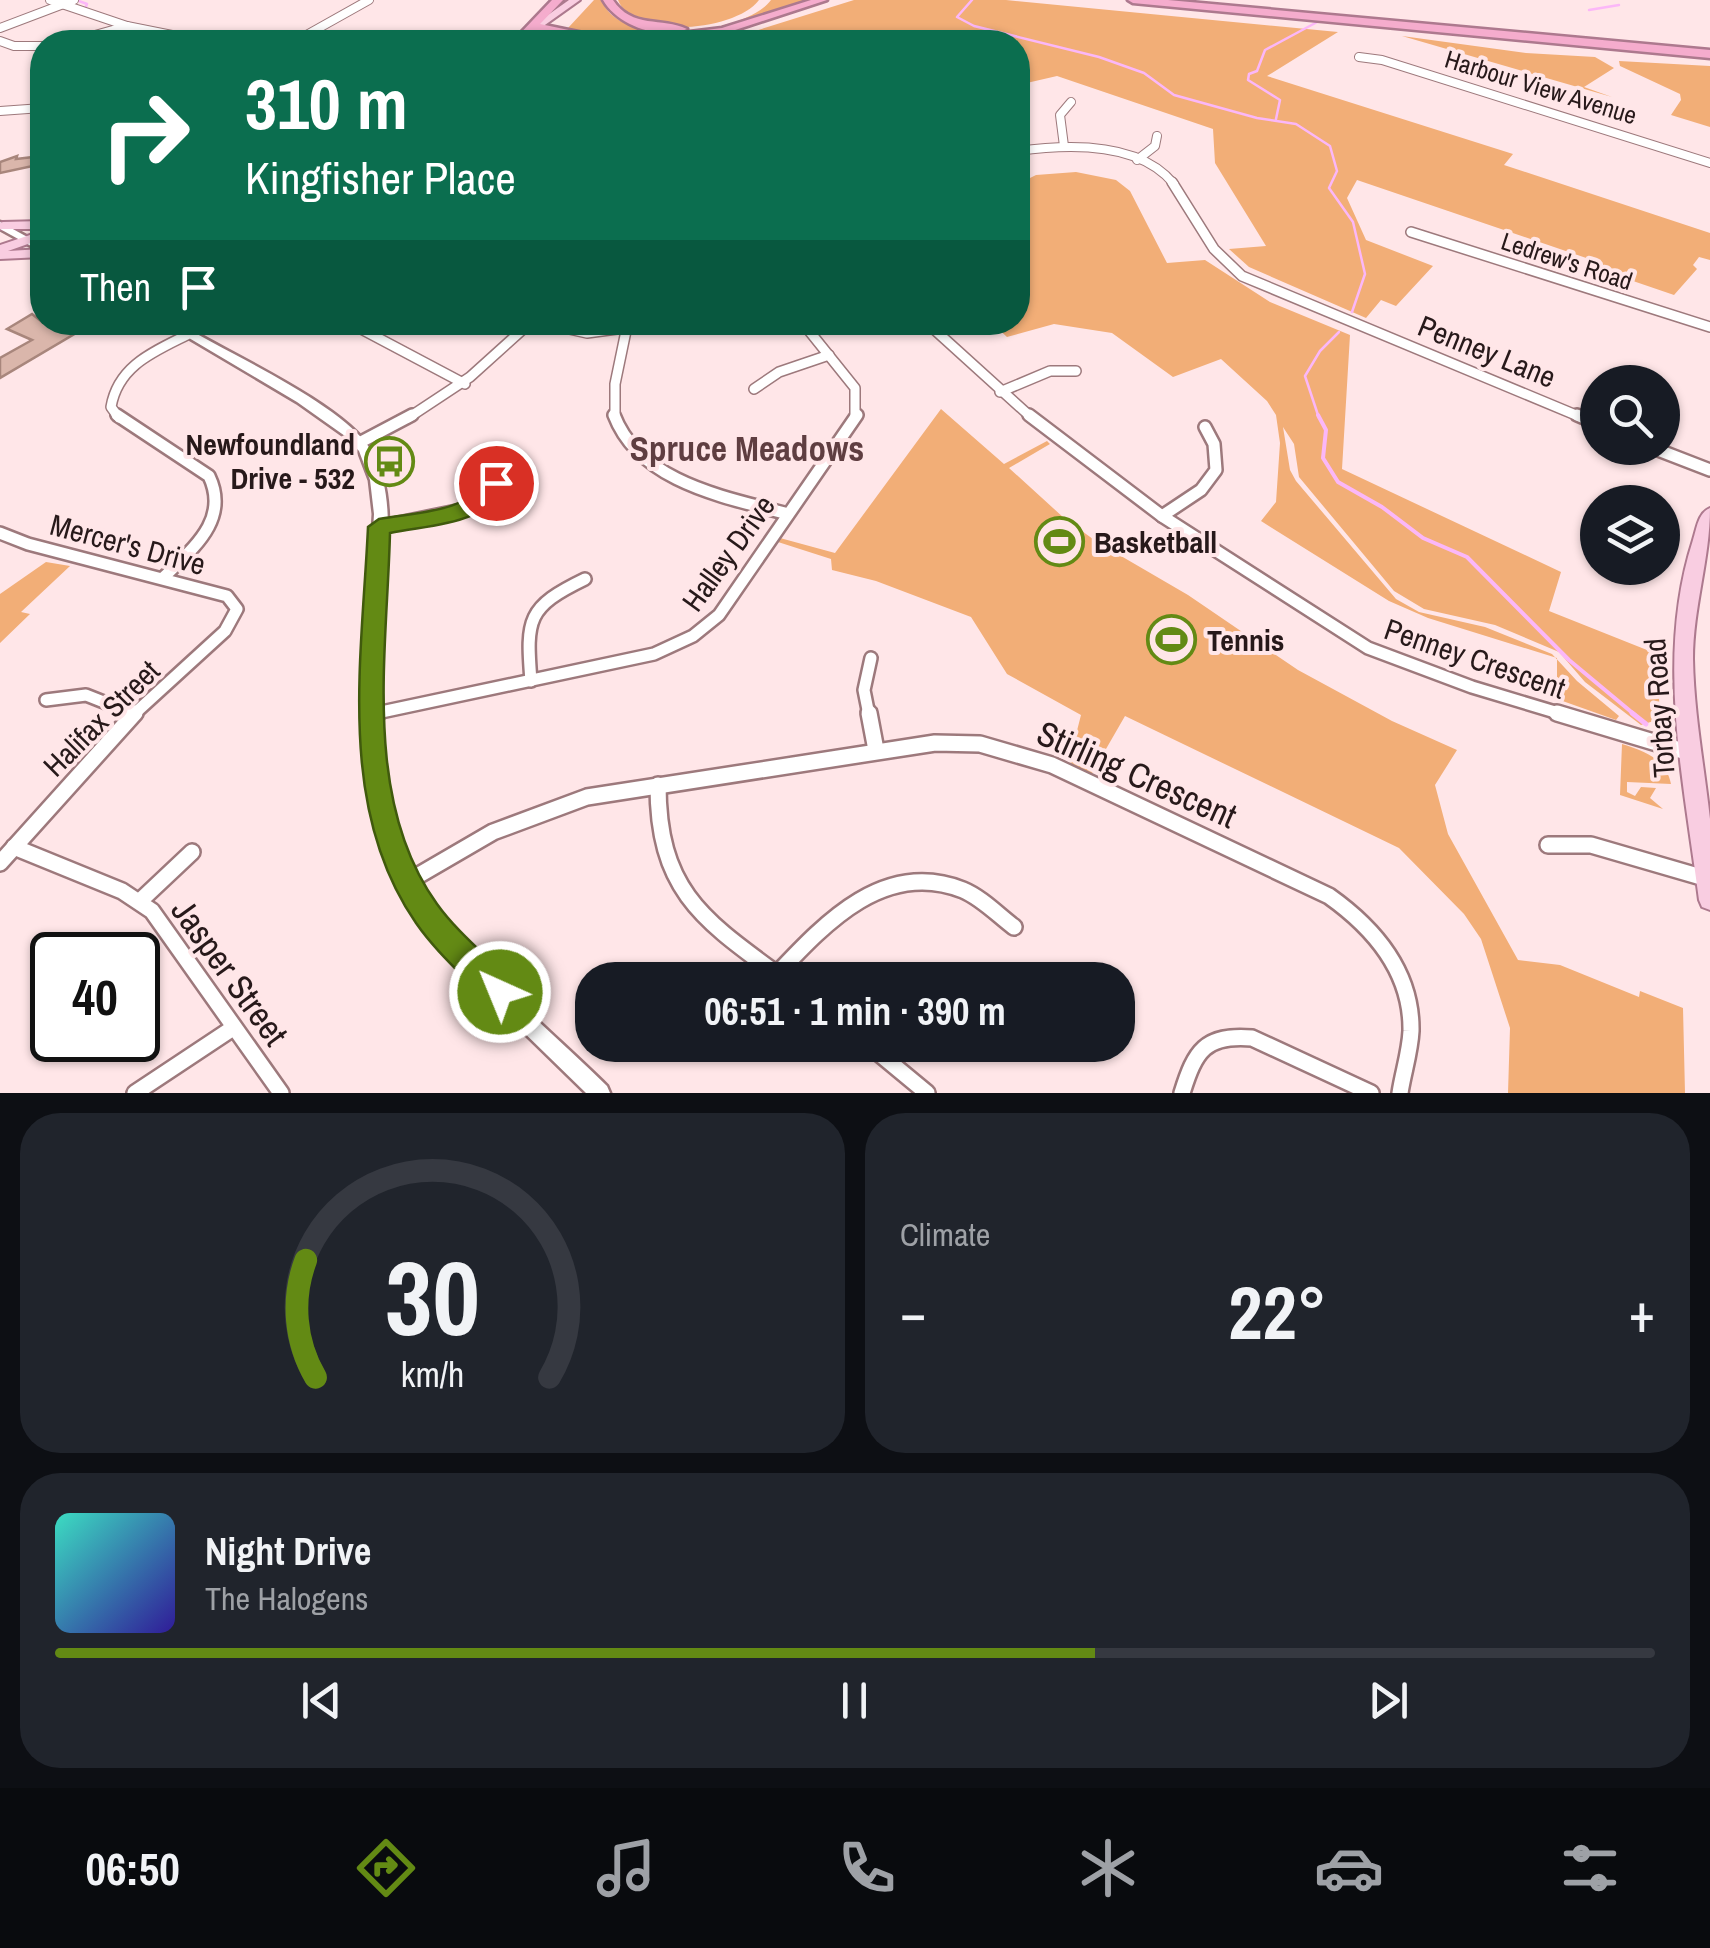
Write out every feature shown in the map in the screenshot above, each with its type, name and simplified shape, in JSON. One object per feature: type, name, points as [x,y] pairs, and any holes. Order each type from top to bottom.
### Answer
[{"type":"highway","points":[[530,30],[558,0]]},
{"type":"highway","points":[[608,0],[622,18],[678,29],[738,20],[764,1]]},
{"type":"highway","points":[[726,30],[822,0]]},
{"type":"highway","points":[[1132,0],[1577,40],[1710,56]]},
{"type":"highway","points":[[1210,0],[1710,43]]},
{"type":"highway","points":[[538,27],[552,30]]},
{"type":"main road","points":[[534,30],[576,0]]},
{"type":"main road","points":[[552,30],[588,0]]},
{"type":"main road","points":[[2,225],[30,225]]},
{"type":"main road","points":[[0,252],[30,238]]},
{"type":"main road","points":[[0,252],[30,251]]},
{"type":"main road","name":"Torbay Road","points":[[1709,889],[1690,753],[1682,636],[1689,586],[1710,514]]},
{"type":"street","points":[[50,0],[147,30]]},
{"type":"street","points":[[0,28],[74,0]]},
{"type":"street","points":[[316,30],[370,0]]},
{"type":"street","points":[[113,30],[127,26]]},
{"type":"street","points":[[0,41],[30,46]]},
{"type":"street","name":"Harbour View Avenue","points":[[1359,57],[1382,60],[1654,142],[1710,163]]},
{"type":"street","points":[[1064,146],[1060,115],[1070,102]]},
{"type":"street","points":[[0,112],[30,109]]},
{"type":"street","points":[[1030,150],[1064,146],[1137,160],[1155,146],[1157,136]]},
{"type":"street","name":"Penney Lane","points":[[1137,160],[1178,186],[1208,244],[1232,269],[1580,417]]},
{"type":"street","points":[[2,225],[30,243]]},
{"type":"street","name":"Ledrew's Road","points":[[1411,232],[1710,327]]},
{"type":"street","points":[[373,335],[465,384]]},
{"type":"street","points":[[359,443],[437,404],[520,335]]},
{"type":"street","points":[[625,335],[614,415],[621,436],[636,454],[658,470],[687,482],[788,514]]},
{"type":"street","name":"Halley Drive","points":[[372,714],[669,650],[701,633],[719,616],[858,414],[855,388],[813,335]]},
{"type":"street","name":"Penney Crescent","points":[[940,335],[1000,392],[1162,516],[1384,656],[1690,753]]},
{"type":"street","points":[[164,577],[215,520],[220,502],[217,488],[209,476],[120,419],[111,407],[112,394],[123,374],[136,363],[187,336],[324,416],[359,443],[376,476],[379,527],[372,714],[378,795],[390,846],[427,915],[600,1093]]},
{"type":"street","points":[[754,389],[779,372],[830,356]]},
{"type":"street","points":[[1000,392],[1050,370],[1076,371]]},
{"type":"street","points":[[1162,516],[1203,490],[1215,474],[1218,446],[1205,427]]},
{"type":"street","points":[[1680,458],[1710,470]]},
{"type":"street","points":[[379,527],[469,510],[488,498],[496,483]]},
{"type":"street","name":"Mercer's Drive","points":[[3,538],[227,596],[237,609]]},
{"type":"street","points":[[531,681],[528,624],[532,610],[544,598],[584,579]]},
{"type":"street","name":"Halifax Street","points":[[0,863],[134,714],[226,631],[237,609]]},
{"type":"street","points":[[871,658],[864,690],[876,750]]},
{"type":"street","points":[[46,700],[86,695],[134,714]]},
{"type":"street","name":"Stirling Crescent","points":[[407,882],[524,815],[586,796],[876,750],[960,743],[1015,752],[1052,765],[1337,902],[1375,936],[1406,988],[1411,1033],[1400,1093]]},
{"type":"street","points":[[658,785],[662,846],[678,884],[718,930],[761,962]]},
{"type":"street","points":[[1548,845],[1591,845],[1709,889]]},
{"type":"street","name":"Jasper Street","points":[[14,847],[140,901],[185,954],[280,1093]]},
{"type":"street","points":[[140,901],[192,852]]},
{"type":"street","points":[[793,962],[828,918],[860,897],[894,886],[950,886],[967,892],[1014,926]]},
{"type":"street","points":[[134,1093],[233,1028]]},
{"type":"street","points":[[1182,1093],[1198,1051],[1219,1037],[1233,1035],[1252,1038],[1371,1093]]},
{"type":"street","points":[[890,1062],[927,1093]]},
{"type":"shaded area","points":[[594,0],[602,0],[613,16],[631,26],[650,30],[576,30],[568,28]]},
{"type":"shaded area","points":[[618,0],[759,0],[730,19],[686,27],[644,22],[628,13]]},
{"type":"shaded area","points":[[771,0],[814,0],[755,19],[724,28],[696,30],[736,22]]},
{"type":"shaded area","points":[[854,0],[1006,0],[1338,32],[1267,76],[1513,154],[1504,165],[1710,233],[1710,260],[1699,257],[1693,265],[1697,269],[1674,295],[1595,268],[1598,262],[1357,180],[1347,198],[1366,240],[1433,266],[1396,306],[1381,300],[1366,318],[1249,267],[1229,249],[1266,246],[1215,163],[1213,129],[1057,76],[1030,82],[1030,30],[758,30]]},
{"type":"shaded area","points":[[1402,36],[1526,53],[1595,57],[1614,68],[1584,87],[1612,97]]},
{"type":"shaded area","points":[[1619,61],[1710,66],[1710,127],[1671,115],[1681,100],[1680,94],[1620,66]]},
{"type":"shaded area","points":[[1076,172],[1116,180],[1130,191],[1167,263],[1205,260],[1270,302],[1350,335],[1342,469],[1561,572],[1549,611],[1657,654],[1660,719],[1641,725],[1585,682],[1559,652],[1495,625],[1424,609],[1394,591],[1299,477],[1294,444],[1283,427],[1290,470],[1296,481],[1396,599],[1419,612],[1485,627],[1555,657],[1428,618],[1389,601],[1261,521],[1276,502],[1280,443],[1276,415],[1267,401],[1221,359],[1173,377],[1112,333],[1054,324],[1030,331],[1030,178]]},
{"type":"shaded area","points":[[941,409],[1004,464],[1047,441],[1050,444],[1009,468],[1064,518],[1298,670],[1392,721],[1457,750],[1435,785],[1448,834],[1518,960],[1560,965],[1639,997],[1640,991],[1683,1008],[1685,1093],[1508,1093],[1510,1028],[1481,939],[1464,914],[1399,848],[1125,716],[1091,775],[1069,762],[1081,715],[1007,674],[971,617],[876,581],[832,570],[831,559],[778,542],[780,538],[835,553]]},
{"type":"shaded area","points":[[46,562],[70,566],[21,612],[30,614],[0,643],[0,594]]},
{"type":"shaded area","points":[[1557,659],[1619,716],[1616,720],[1557,699]]},
{"type":"shaded area","points":[[1622,744],[1646,753],[1664,768],[1671,784],[1627,782],[1627,792],[1635,796],[1641,787],[1656,788],[1650,798],[1663,809],[1620,795]]},
{"type":"building","points":[[17,156],[16,159],[30,157],[30,167],[0,173],[0,162]]},
{"type":"building","points":[[30,315],[30,335],[73,335],[0,378],[0,358],[32,340],[7,329]]},
{"type":"waterway","points":[[972,0],[957,17],[990,30]]},
{"type":"waterway","points":[[79,1],[87,4],[85,9]]},
{"type":"waterway","points":[[1589,10],[1619,5]]},
{"type":"waterway","points":[[1276,119],[1280,100],[1248,80],[1249,74],[1257,71],[1265,50],[1319,21]]},
{"type":"waterway","points":[[1030,40],[1144,73],[1174,95],[1257,118],[1296,124],[1330,146],[1337,171],[1329,188],[1353,222],[1365,274],[1352,312]]},
{"type":"waterway","points":[[1318,415],[1305,376],[1320,351],[1339,332]]},
{"type":"waterway","points":[[1318,415],[1326,430],[1323,458],[1338,482],[1382,507],[1423,538],[1467,557],[1569,660],[1635,715]]},
{"type":"waterway","points":[[1632,713],[1646,724]]},
{"type":"place","name":"Newfoundland Drive - 532","points":[[390,461]]},
{"type":"place","name":"Basketball","points":[[1059,542]]},
{"type":"place","name":"Tennis","points":[[1172,640]]},
{"type":"district","name":"Spruce Meadows","points":[[747,448]]},
{"type":"route","points":[[496,483],[483,503],[469,510],[379,527],[372,714],[378,795],[396,860],[427,915],[500,992]]}]
